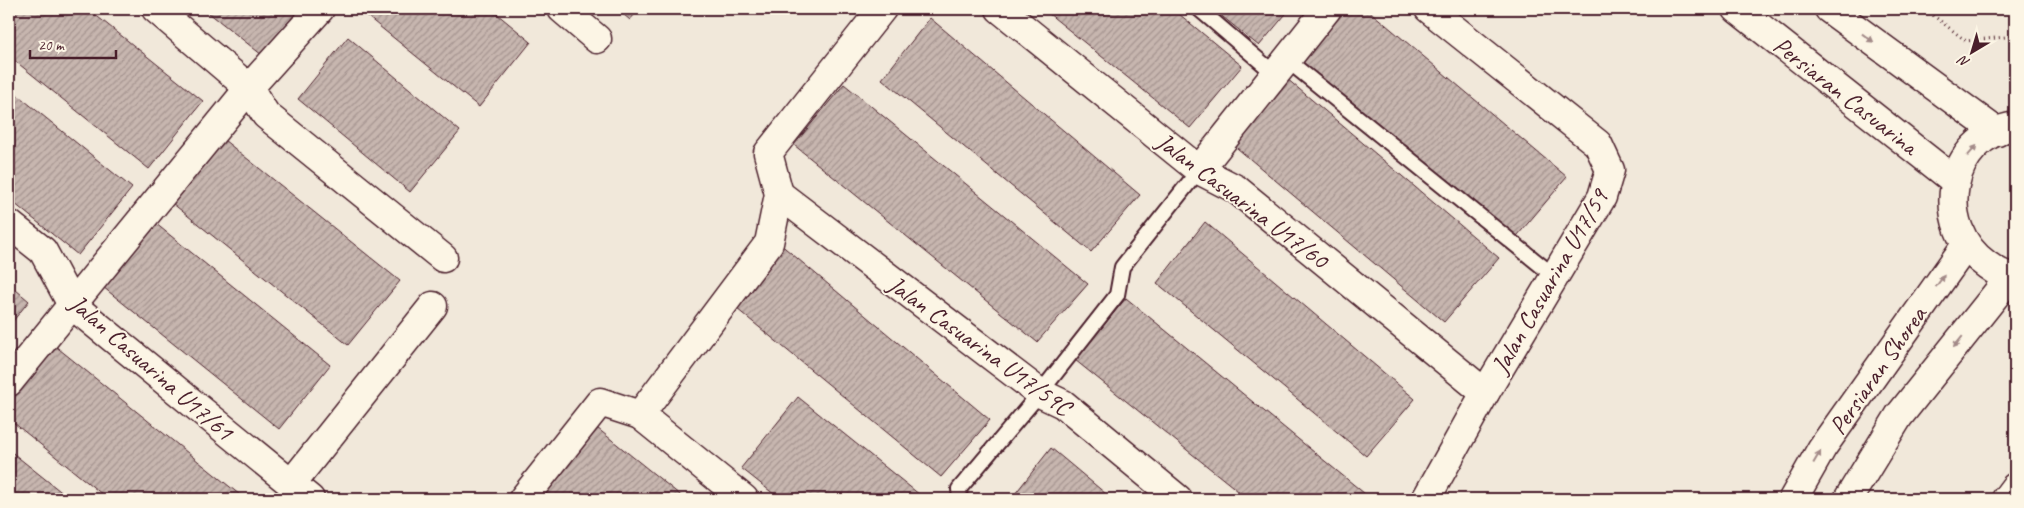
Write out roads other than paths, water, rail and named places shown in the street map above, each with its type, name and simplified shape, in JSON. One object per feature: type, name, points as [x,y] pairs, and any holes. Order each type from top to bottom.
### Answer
[{"type":"street","points":[[156,9],[249,88],[266,114],[443,258]]},
{"type":"street","points":[[9,382],[249,88],[320,9]]},
{"type":"street","points":[[562,9],[597,39]]},
{"type":"street","points":[[640,415],[769,243],[779,194],[768,153],[882,9]]},
{"type":"street","name":"Jalan Casuarina U17/60","points":[[1000,9],[1199,170],[1236,189],[1485,393]]},
{"type":"street","points":[[1199,170],[1327,9]]},
{"type":"street","name":"Jalan Casuarina U17/59","points":[[1426,499],[1485,393],[1602,197],[1610,170],[1598,144],[1430,9]]},
{"type":"street","name":"Persiaran Casuarina","points":[[1737,9],[1955,181]]},
{"type":"street","points":[[1829,9],[2006,129],[1978,144],[1964,161],[1955,181],[1952,203],[1956,225],[1966,245],[1978,259],[1993,269],[2013,277]]},
{"type":"street","name":"Jalan Casuarina U17/59C","points":[[779,194],[1040,393],[1063,404],[1178,499]]},
{"type":"street","name":"Jalan Casuarina U17/61","points":[[9,224],[43,251],[72,305],[300,492]]},
{"type":"street","name":"Persiaran Shorea","points":[[1792,499],[1822,448],[1966,245]]},
{"type":"street","name":"Persiaran Shorea","points":[[1848,499],[1899,416],[2013,277]]},
{"type":"street","points":[[300,492],[433,306]]},
{"type":"street","points":[[523,499],[600,402],[640,415],[744,499]]},
{"type":"street","points":[[2006,499],[2015,487]]},
{"type":"lane","points":[[1199,9],[1281,67],[1554,276]]},
{"type":"lane","points":[[960,499],[959,489],[1040,393],[1117,295],[1122,267],[1199,170]]}]
